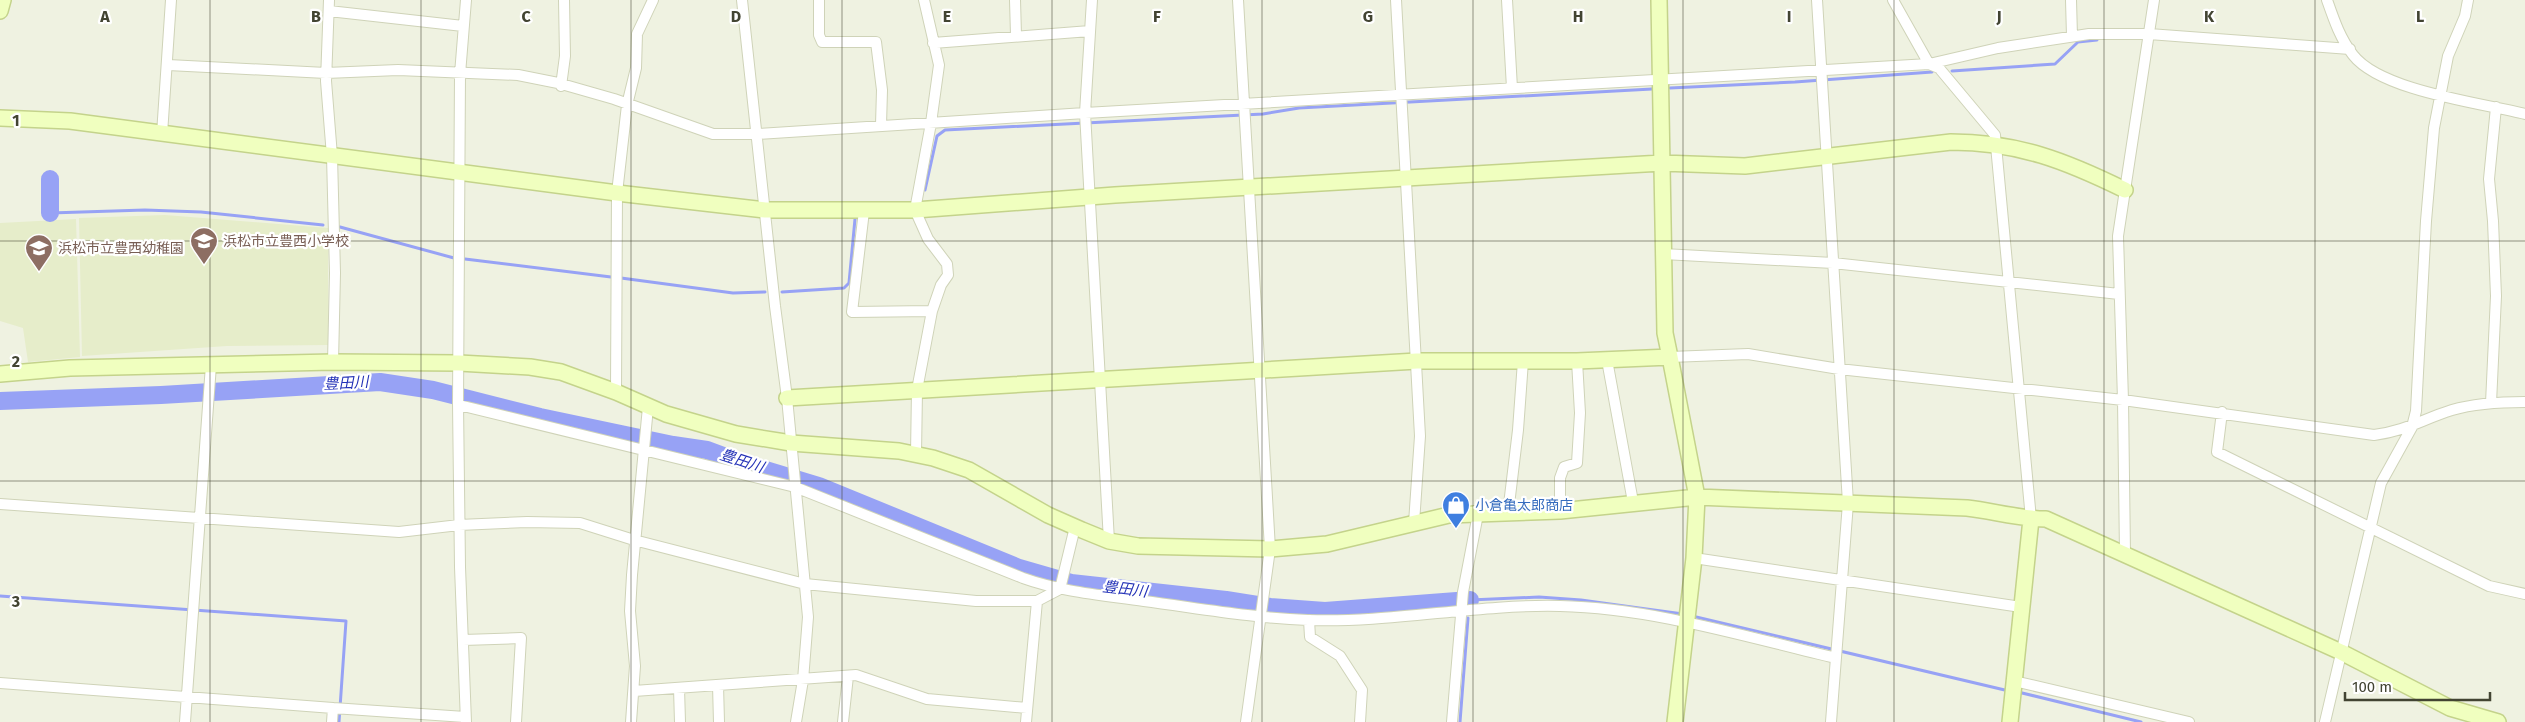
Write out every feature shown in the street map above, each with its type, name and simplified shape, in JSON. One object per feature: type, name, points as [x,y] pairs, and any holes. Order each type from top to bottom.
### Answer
[{"type":"street","points":[[0,11],[3,0]]},
{"type":"street","points":[[162,134],[171,0]]},
{"type":"street","points":[[329,0],[326,73],[332,156],[335,273],[333,362]]},
{"type":"street","points":[[0,683],[339,708],[465,720],[458,388],[461,172],[460,74],[466,0]]},
{"type":"street","points":[[561,86],[565,56],[564,0]]},
{"type":"street","points":[[616,392],[617,193],[627,105],[636,68],[637,34],[653,0]]},
{"type":"street","points":[[742,0],[788,398],[808,623],[803,680],[796,722]]},
{"type":"street","points":[[818,0],[819,35],[822,42],[876,42],[882,90],[881,125]]},
{"type":"street","points":[[916,454],[917,390],[932,311],[941,285],[948,275],[946,264],[928,239],[915,210],[939,66],[924,0]]},
{"type":"street","points":[[1015,0],[1016,35]]},
{"type":"street","points":[[1092,0],[1086,120],[1109,541]]},
{"type":"street","points":[[1238,0],[1270,549],[1246,722]]},
{"type":"street","points":[[1396,0],[1404,110],[1420,436],[1414,523]]},
{"type":"street","points":[[1507,0],[1512,88]]},
{"type":"street","points":[[1659,0],[1665,333],[1697,497],[1694,558],[1675,722]]},
{"type":"street","points":[[1817,0],[1848,502],[1831,722]]},
{"type":"street","points":[[1893,0],[1929,64],[1939,68],[1995,135],[2031,519],[2010,722]]},
{"type":"street","points":[[2071,0],[2072,36]]},
{"type":"street","points":[[2125,554],[2124,400],[2118,236],[2154,0]]},
{"type":"street","points":[[2327,0],[2336,28],[2354,56],[2373,72],[2406,86],[2525,114]]},
{"type":"street","points":[[2325,722],[2381,483],[2412,427],[2416,411],[2434,128],[2448,56],[2465,16],[2468,0]]},
{"type":"street","points":[[329,11],[463,26]]},
{"type":"street","points":[[933,43],[1016,35],[1090,31]]},
{"type":"street","points":[[168,65],[326,73],[398,70],[518,76],[614,99],[713,134],[757,134],[881,125],[1086,120],[1244,106],[1661,80],[1821,77],[1929,64],[1998,48],[2072,36],[2098,34],[2149,34],[2350,49]]},
{"type":"street","points":[[2491,403],[2496,296],[2494,221],[2489,179],[2496,107]]},
{"type":"street","points":[[0,118],[70,121],[617,193],[765,210],[915,210],[1662,162],[1713,166],[1745,166],[1951,142],[2008,146],[2054,158],[2125,190]]},
{"type":"street","points":[[864,211],[852,312],[932,311]]},
{"type":"street","points":[[1663,254],[1833,263],[2119,294]]},
{"type":"street","points":[[788,398],[1417,361],[1576,361],[1748,354],[1839,369],[2222,412],[2356,434],[2393,432],[2412,427],[2450,411],[2491,403],[2525,402]]},
{"type":"street","points":[[1607,360],[1633,502]]},
{"type":"street","points":[[1508,513],[1518,430],[1523,361]]},
{"type":"street","points":[[1560,511],[1560,478],[1564,467],[1577,463],[1580,413],[1576,361]]},
{"type":"street","points":[[0,374],[70,368],[333,362],[505,364],[561,372],[692,423],[736,434],[791,443],[916,454],[969,470],[1048,515],[1109,541],[1161,547],[1270,549],[1327,544],[1448,515],[1560,511],[1633,502],[1697,497],[1968,508],[2031,519],[2046,519],[2341,652],[2450,708],[2498,722]]},
{"type":"street","points":[[185,722],[211,365]]},
{"type":"street","points":[[458,404],[795,486],[1022,578],[1060,590],[1309,620],[1518,605],[1563,606],[1687,617],[1836,657]]},
{"type":"street","points":[[631,722],[634,691],[630,611],[634,540],[648,407]]},
{"type":"street","points":[[2222,412],[2216,452],[2488,586],[2525,594]]},
{"type":"street","points":[[0,504],[399,532],[460,525],[527,522],[580,523],[634,540],[805,584],[976,600],[1037,602],[1060,590],[1075,527]]},
{"type":"street","points":[[1452,722],[1464,592],[1478,514]]},
{"type":"street","points":[[1694,558],[2021,608]]},
{"type":"street","points":[[1026,722],[1037,602]]},
{"type":"street","points":[[1309,620],[1310,637],[1340,656],[1362,690],[1360,722]]},
{"type":"street","points":[[463,640],[521,638],[516,722]]},
{"type":"street","points":[[634,691],[856,675],[927,699],[1027,708]]},
{"type":"street","points":[[842,722],[848,676]]},
{"type":"street","points":[[718,685],[719,722]]},
{"type":"street","points":[[679,688],[680,722]]},
{"type":"street","points":[[2013,688],[2189,722]]},
{"type":"street","points":[[332,722],[339,708]]},
{"type":"shaded area","name":"浜松市立豊西小学校","points":[[165,215],[328,228],[328,345],[227,346],[82,356],[79,218]]},
{"type":"shaded area","name":"浜松市立豊西幼稚園","points":[[76,219],[80,357],[28,362],[23,328],[0,321],[0,223]]},
{"type":"waterway","points":[[1952,71],[2055,64],[2078,42],[2097,40]]},
{"type":"waterway","points":[[1670,88],[1795,82],[1932,72]]},
{"type":"waterway","points":[[925,190],[937,136],[945,130],[1263,114],[1299,108],[1652,89]]},
{"type":"waterway","points":[[50,179],[50,213]]},
{"type":"waterway","points":[[50,213],[145,210],[201,212],[323,225]]},
{"type":"waterway","points":[[782,292],[844,288],[849,283],[855,219]]},
{"type":"waterway","points":[[340,227],[454,258]]},
{"type":"waterway","points":[[465,259],[611,277]]},
{"type":"waterway","points":[[621,278],[733,293],[765,292]]},
{"type":"waterway","name":"豊田川","points":[[0,401],[161,395],[380,382],[433,390],[540,417],[673,445],[707,450],[742,463],[819,486],[1019,568],[1071,583],[1226,600],[1270,607],[1325,611],[1470,600]]},
{"type":"waterway","points":[[0,596],[346,621],[339,722]]},
{"type":"waterway","points":[[1470,605],[1470,600],[1539,597],[1581,600],[1683,614]]},
{"type":"waterway","points":[[1692,616],[2009,691]]},
{"type":"waterway","points":[[1460,722],[1468,618]]},
{"type":"waterway","points":[[2018,692],[2141,722]]},
{"type":"place","name":"浜松市立豊西小学校","points":[[204,265]]},
{"type":"place","name":"浜松市立豊西幼稚園","points":[[39,272]]},
{"type":"place","name":"小倉亀太郎商店","points":[[1456,529]]}]
